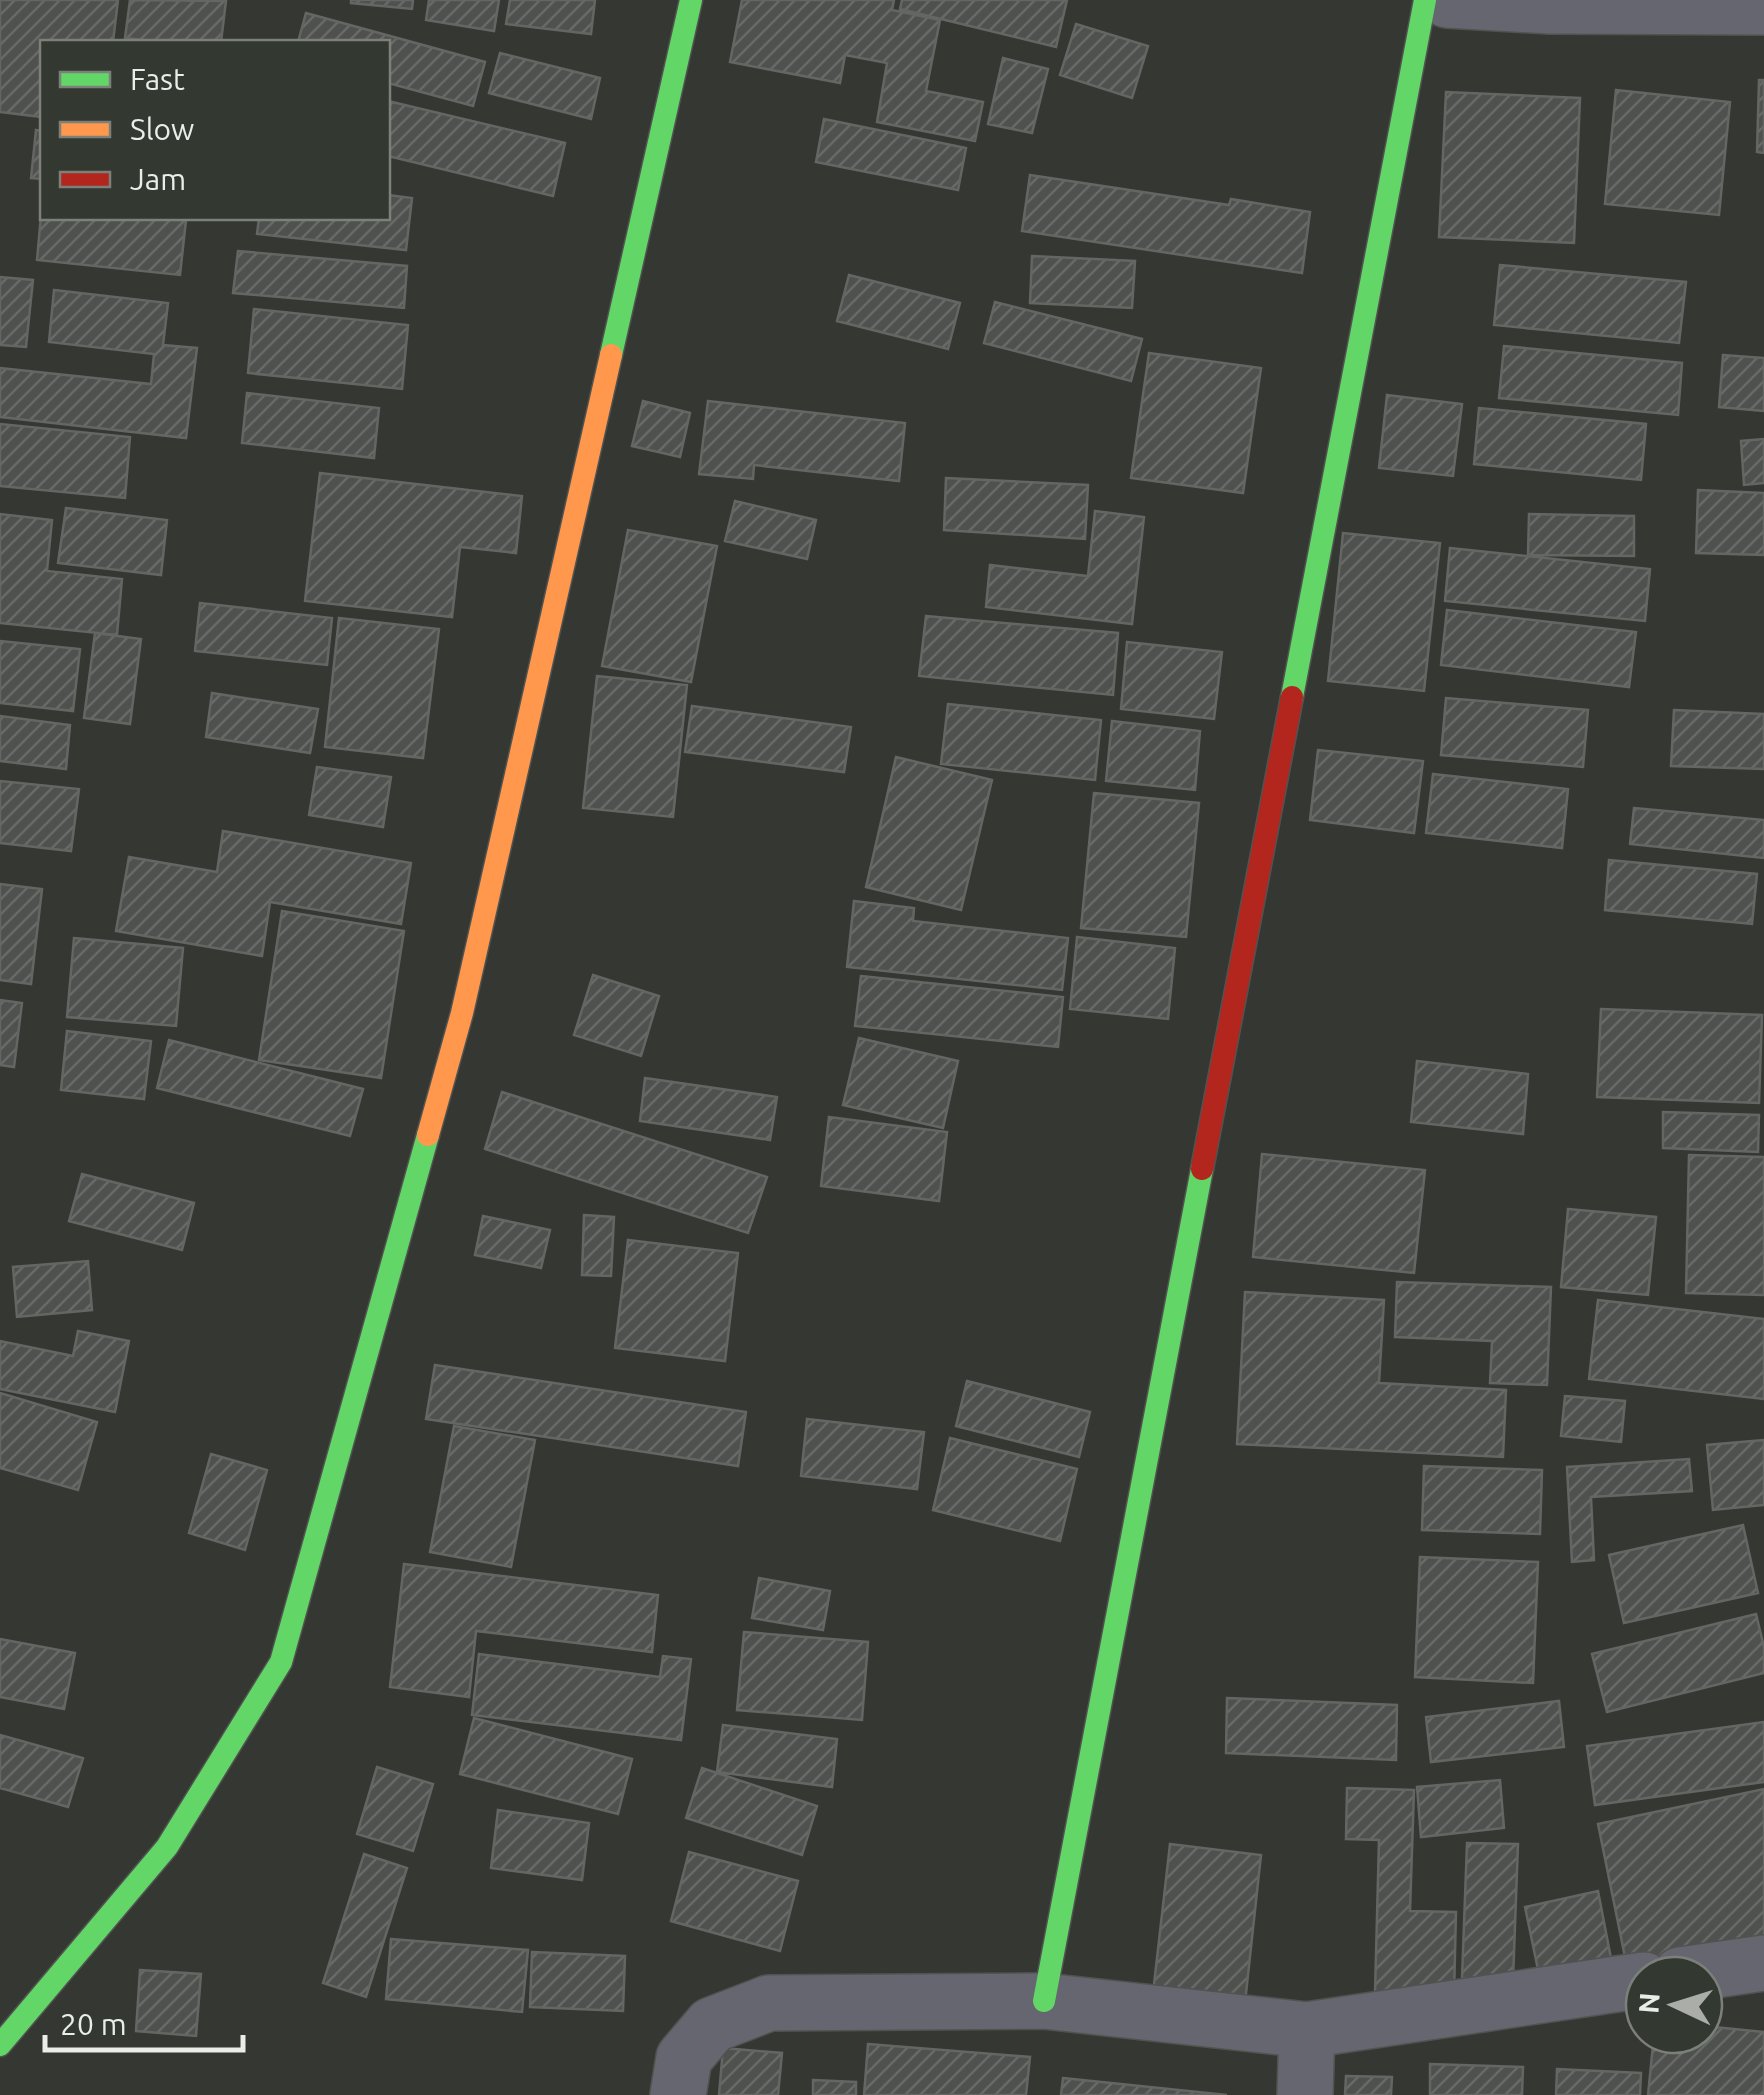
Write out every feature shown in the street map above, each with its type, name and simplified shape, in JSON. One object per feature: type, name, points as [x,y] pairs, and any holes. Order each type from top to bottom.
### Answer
[{"type":"street","points":[[0,2045],[166,1847],[281,1662],[462,1013],[690,0]]},
{"type":"street","points":[[1044,2001],[1425,0]]},
{"type":"street","points":[[1447,0],[1764,7]]},
{"type":"street","points":[[1724,1968],[1764,1962]]},
{"type":"street","points":[[678,2095],[684,2058],[712,2025],[769,2003],[1044,2001],[1308,2030],[1624,1983]]},
{"type":"street","points":[[1304,2095],[1308,2030]]},
{"type":"building","points":[[0,0],[118,0],[113,40],[40,40],[40,117],[0,112]]},
{"type":"building","points":[[130,0],[226,1],[221,40],[125,38]]},
{"type":"building","points":[[351,0],[413,0],[412,9]]},
{"type":"building","points":[[429,0],[499,0],[494,31],[426,20]]},
{"type":"building","points":[[510,0],[595,0],[591,34],[506,24]]},
{"type":"building","points":[[742,0],[894,0],[892,10],[940,20],[926,91],[983,102],[975,141],[877,122],[887,63],[845,55],[840,83],[730,62]]},
{"type":"building","points":[[902,0],[1067,0],[1056,47],[900,9]]},
{"type":"building","points":[[306,13],[485,62],[473,106],[390,84],[390,40],[299,40]]},
{"type":"building","points":[[1076,24],[1148,46],[1132,98],[1060,75]]},
{"type":"building","points":[[500,53],[600,78],[591,119],[489,93]]},
{"type":"building","points":[[1003,58],[1048,69],[1032,133],[988,124]]},
{"type":"building","points":[[1759,80],[1764,80],[1764,153],[1757,152]]},
{"type":"building","points":[[1616,90],[1730,102],[1719,215],[1605,204]]},
{"type":"building","points":[[1446,92],[1580,98],[1574,243],[1439,237]]},
{"type":"building","points":[[390,101],[565,143],[553,196],[390,156]]},
{"type":"building","points":[[824,119],[966,148],[958,190],[816,162]]},
{"type":"building","points":[[36,130],[40,131],[40,179],[31,178]]},
{"type":"building","points":[[1030,175],[1229,205],[1231,199],[1310,212],[1302,273],[1022,231]]},
{"type":"building","points":[[390,195],[412,198],[406,250],[257,234],[259,220],[390,220]]},
{"type":"building","points":[[41,220],[186,220],[180,275],[37,260]]},
{"type":"building","points":[[238,251],[407,266],[404,308],[233,293]]},
{"type":"building","points":[[1032,256],[1135,261],[1132,308],[1030,303]]},
{"type":"building","points":[[1500,265],[1686,282],[1679,343],[1494,325]]},
{"type":"building","points":[[849,275],[960,303],[948,349],[837,321]]},
{"type":"building","points":[[0,277],[33,280],[26,347],[0,345]]},
{"type":"building","points":[[54,290],[168,303],[163,345],[197,348],[186,438],[0,417],[0,368],[151,384],[154,354],[49,342]]},
{"type":"building","points":[[995,302],[1142,339],[1131,381],[984,343]]},
{"type":"building","points":[[254,309],[408,325],[402,389],[248,373]]},
{"type":"building","points":[[1504,346],[1682,363],[1678,415],[1499,398]]},
{"type":"building","points":[[1149,353],[1261,368],[1243,493],[1131,478]]},
{"type":"building","points":[[1723,355],[1764,358],[1764,411],[1719,407]]},
{"type":"building","points":[[247,393],[379,408],[374,458],[242,443]]},
{"type":"building","points":[[1387,395],[1462,404],[1453,476],[1379,468]]},
{"type":"building","points":[[643,401],[690,413],[680,457],[632,446]]},
{"type":"building","points":[[708,401],[905,423],[899,481],[754,465],[753,479],[699,474]]},
{"type":"building","points":[[1479,408],[1646,424],[1641,480],[1474,464]]},
{"type":"building","points":[[0,424],[130,437],[125,498],[0,486]]},
{"type":"building","points":[[1764,439],[1764,483],[1744,485],[1741,441]]},
{"type":"building","points":[[320,473],[522,496],[516,553],[460,547],[452,617],[305,601]]},
{"type":"building","points":[[946,478],[1088,485],[1085,539],[944,530]]},
{"type":"building","points":[[1698,490],[1764,493],[1764,555],[1696,553]]},
{"type":"building","points":[[735,501],[816,520],[807,559],[725,541]]},
{"type":"building","points":[[66,508],[167,520],[161,575],[58,563]]},
{"type":"building","points":[[1095,511],[1144,517],[1132,624],[986,607],[990,565],[1088,576]]},
{"type":"building","points":[[0,514],[52,520],[47,571],[122,579],[117,635],[0,623]]},
{"type":"building","points":[[1529,514],[1634,516],[1634,556],[1528,555]]},
{"type":"building","points":[[628,530],[717,546],[691,682],[602,666]]},
{"type":"building","points":[[1343,533],[1440,543],[1424,691],[1328,681]]},
{"type":"building","points":[[1450,548],[1650,569],[1645,621],[1445,601]]},
{"type":"building","points":[[200,603],[332,618],[327,665],[195,651]]},
{"type":"building","points":[[1447,610],[1636,632],[1629,687],[1441,665]]},
{"type":"building","points":[[926,616],[1118,633],[1113,695],[919,676]]},
{"type":"building","points":[[339,618],[439,629],[423,758],[325,747]]},
{"type":"building","points":[[95,633],[141,639],[130,724],[84,718]]},
{"type":"building","points":[[0,641],[80,649],[73,711],[0,703]]},
{"type":"building","points":[[1127,642],[1222,652],[1214,719],[1121,709]]},
{"type":"building","points":[[597,676],[687,685],[673,817],[583,808]]},
{"type":"building","points":[[212,693],[318,709],[310,753],[206,737]]},
{"type":"building","points":[[1446,698],[1588,710],[1583,767],[1441,755]]},
{"type":"building","points":[[948,704],[1101,720],[1095,780],[941,764]]},
{"type":"building","points":[[692,706],[851,727],[844,772],[685,752]]},
{"type":"building","points":[[1674,710],[1764,714],[1764,769],[1671,766]]},
{"type":"building","points":[[0,716],[70,725],[66,769],[0,761]]},
{"type":"building","points":[[1112,721],[1200,731],[1195,790],[1106,781]]},
{"type":"building","points":[[1318,750],[1423,761],[1414,833],[1310,820]]},
{"type":"building","points":[[896,757],[992,780],[961,910],[866,887]]},
{"type":"building","points":[[317,767],[391,777],[383,827],[309,815]]},
{"type":"building","points":[[1433,774],[1568,789],[1562,848],[1426,833]]},
{"type":"building","points":[[0,781],[79,789],[71,851],[0,843]]},
{"type":"building","points":[[1094,793],[1199,803],[1186,937],[1081,928]]},
{"type":"building","points":[[1634,808],[1764,820],[1764,858],[1630,844]]},
{"type":"building","points":[[223,831],[411,863],[401,924],[270,902],[262,956],[116,931],[129,857],[217,872]]},
{"type":"building","points":[[1609,860],[1757,874],[1752,924],[1605,910]]},
{"type":"building","points":[[0,884],[42,889],[31,984],[0,980]]},
{"type":"building","points":[[854,901],[914,908],[913,921],[1068,938],[1062,990],[847,967]]},
{"type":"building","points":[[282,911],[404,931],[381,1078],[259,1060]]},
{"type":"building","points":[[1077,937],[1175,948],[1168,1019],[1070,1009]]},
{"type":"building","points":[[74,938],[183,948],[176,1026],[67,1017]]},
{"type":"building","points":[[593,975],[659,996],[641,1056],[574,1035]]},
{"type":"building","points":[[861,976],[1063,997],[1058,1047],[855,1026]]},
{"type":"building","points":[[0,1000],[22,1003],[14,1067],[0,1065]]},
{"type":"building","points":[[1601,1009],[1762,1015],[1759,1103],[1597,1097]]},
{"type":"building","points":[[67,1031],[151,1041],[144,1099],[61,1090]]},
{"type":"building","points":[[859,1038],[958,1061],[943,1128],[843,1105]]},
{"type":"building","points":[[169,1040],[363,1089],[350,1136],[157,1088]]},
{"type":"building","points":[[1417,1061],[1528,1074],[1523,1134],[1411,1122]]},
{"type":"building","points":[[645,1078],[777,1097],[770,1140],[640,1121]]},
{"type":"building","points":[[502,1092],[767,1177],[748,1233],[485,1149]]},
{"type":"building","points":[[1663,1112],[1759,1115],[1758,1152],[1663,1148]]},
{"type":"building","points":[[829,1117],[947,1132],[939,1201],[821,1186]]},
{"type":"building","points":[[1262,1154],[1425,1170],[1414,1273],[1253,1257]]},
{"type":"building","points":[[1689,1155],[1764,1157],[1764,1295],[1686,1293]]},
{"type":"building","points":[[82,1174],[194,1203],[182,1250],[69,1221]]},
{"type":"building","points":[[1568,1209],[1656,1217],[1648,1295],[1561,1287]]},
{"type":"building","points":[[584,1215],[614,1217],[611,1276],[582,1275]]},
{"type":"building","points":[[483,1216],[550,1230],[541,1268],[475,1255]]},
{"type":"building","points":[[628,1240],[738,1253],[725,1361],[615,1348]]},
{"type":"building","points":[[88,1261],[92,1310],[17,1317],[13,1267]]},
{"type":"building","points":[[1397,1282],[1551,1287],[1547,1385],[1490,1383],[1492,1341],[1395,1337]]},
{"type":"building","points":[[1245,1292],[1384,1300],[1379,1383],[1506,1390],[1503,1457],[1237,1444]]},
{"type":"building","points":[[1598,1300],[1764,1319],[1764,1399],[1589,1379]]},
{"type":"building","points":[[78,1331],[129,1341],[115,1412],[0,1389],[0,1341],[73,1356]]},
{"type":"building","points":[[435,1365],[746,1412],[738,1466],[426,1419]]},
{"type":"building","points":[[967,1381],[1090,1412],[1079,1457],[956,1426]]},
{"type":"building","points":[[0,1393],[97,1422],[78,1490],[0,1468]]},
{"type":"building","points":[[1565,1396],[1625,1401],[1621,1442],[1561,1436]]},
{"type":"building","points":[[807,1419],[924,1432],[917,1489],[801,1476]]},
{"type":"building","points":[[454,1426],[535,1440],[511,1567],[430,1552]]},
{"type":"building","points":[[950,1438],[1077,1469],[1060,1541],[933,1510]]},
{"type":"building","points":[[1764,1440],[1764,1505],[1713,1510],[1707,1445]]},
{"type":"building","points":[[211,1454],[267,1470],[245,1550],[189,1533]]},
{"type":"building","points":[[1689,1459],[1692,1491],[1591,1497],[1594,1560],[1572,1562],[1567,1467]]},
{"type":"building","points":[[1424,1466],[1542,1470],[1540,1534],[1422,1530]]},
{"type":"building","points":[[1743,1525],[1758,1593],[1624,1623],[1609,1555]]},
{"type":"building","points":[[1420,1557],[1538,1562],[1533,1683],[1415,1677]]},
{"type":"building","points":[[404,1564],[658,1595],[652,1652],[476,1631],[469,1697],[390,1687]]},
{"type":"building","points":[[759,1578],[830,1591],[823,1630],[752,1618]]},
{"type":"building","points":[[1756,1614],[1764,1647],[1764,1673],[1607,1712],[1592,1654]]},
{"type":"building","points":[[744,1632],[868,1642],[862,1720],[737,1710]]},
{"type":"building","points":[[0,1639],[75,1653],[64,1709],[0,1697]]},
{"type":"building","points":[[479,1654],[660,1677],[663,1656],[691,1659],[681,1740],[472,1715]]},
{"type":"building","points":[[1227,1698],[1397,1705],[1396,1760],[1226,1753]]},
{"type":"building","points":[[1559,1701],[1564,1747],[1431,1762],[1426,1717]]},
{"type":"building","points":[[474,1718],[632,1759],[618,1814],[460,1774]]},
{"type":"building","points":[[1764,1722],[1764,1782],[1595,1805],[1587,1746]]},
{"type":"building","points":[[723,1725],[837,1739],[832,1787],[717,1772]]},
{"type":"building","points":[[0,1735],[83,1758],[68,1807],[0,1788]]},
{"type":"building","points":[[377,1767],[433,1784],[413,1851],[357,1834]]},
{"type":"building","points":[[702,1768],[817,1806],[802,1855],[686,1818]]},
{"type":"building","points":[[1500,1780],[1504,1828],[1421,1837],[1417,1787]]},
{"type":"building","points":[[1347,1788],[1414,1790],[1410,1911],[1456,1912],[1454,1996],[1375,1993],[1379,1840],[1346,1839]]},
{"type":"building","points":[[1764,1789],[1764,1943],[1708,1955],[1625,1955],[1598,1824]]},
{"type":"building","points":[[498,1810],[589,1823],[582,1880],[491,1868]]},
{"type":"building","points":[[1467,1843],[1518,1844],[1513,1980],[1462,1978]]},
{"type":"building","points":[[1170,1844],[1261,1855],[1244,2012],[1152,2002]]},
{"type":"building","points":[[689,1852],[798,1881],[780,1951],[671,1921]]},
{"type":"building","points":[[364,1854],[407,1868],[366,1997],[323,1983]]},
{"type":"building","points":[[1598,1891],[1614,1974],[1542,1989],[1525,1907]]},
{"type":"building","points":[[391,1939],[528,1950],[522,2012],[386,1999]]},
{"type":"building","points":[[532,1952],[625,1956],[623,2011],[530,2007]]},
{"type":"building","points":[[140,1970],[201,1974],[196,2036],[136,2031]]},
{"type":"building","points":[[1724,2028],[1764,2032],[1764,2095],[1648,2095],[1652,2055],[1724,2055]]},
{"type":"building","points":[[868,2044],[1030,2057],[1026,2095],[864,2095]]},
{"type":"building","points":[[723,2048],[782,2053],[778,2095],[719,2095]]},
{"type":"building","points":[[1430,2064],[1523,2067],[1522,2095],[1430,2095]]},
{"type":"building","points":[[1557,2069],[1641,2073],[1640,2095],[1556,2095]]},
{"type":"building","points":[[1346,2076],[1392,2077],[1391,2095],[1345,2095]]},
{"type":"building","points":[[1063,2078],[1227,2095],[1061,2095]]},
{"type":"building","points":[[813,2080],[856,2082],[856,2095],[813,2095]]},
{"type":"traffic: fast","points":[[611,355],[691,0]]},
{"type":"traffic: fast","points":[[1292,697],[1425,0]]},
{"type":"traffic: fast","points":[[0,2045],[167,1847],[281,1662],[428,1135]]},
{"type":"traffic: fast","points":[[1044,2001],[1202,1169]]},
{"type":"traffic: slow","points":[[428,1135],[462,1013],[611,355]]},
{"type":"traffic: jam","points":[[1202,1169],[1292,697]]}]
